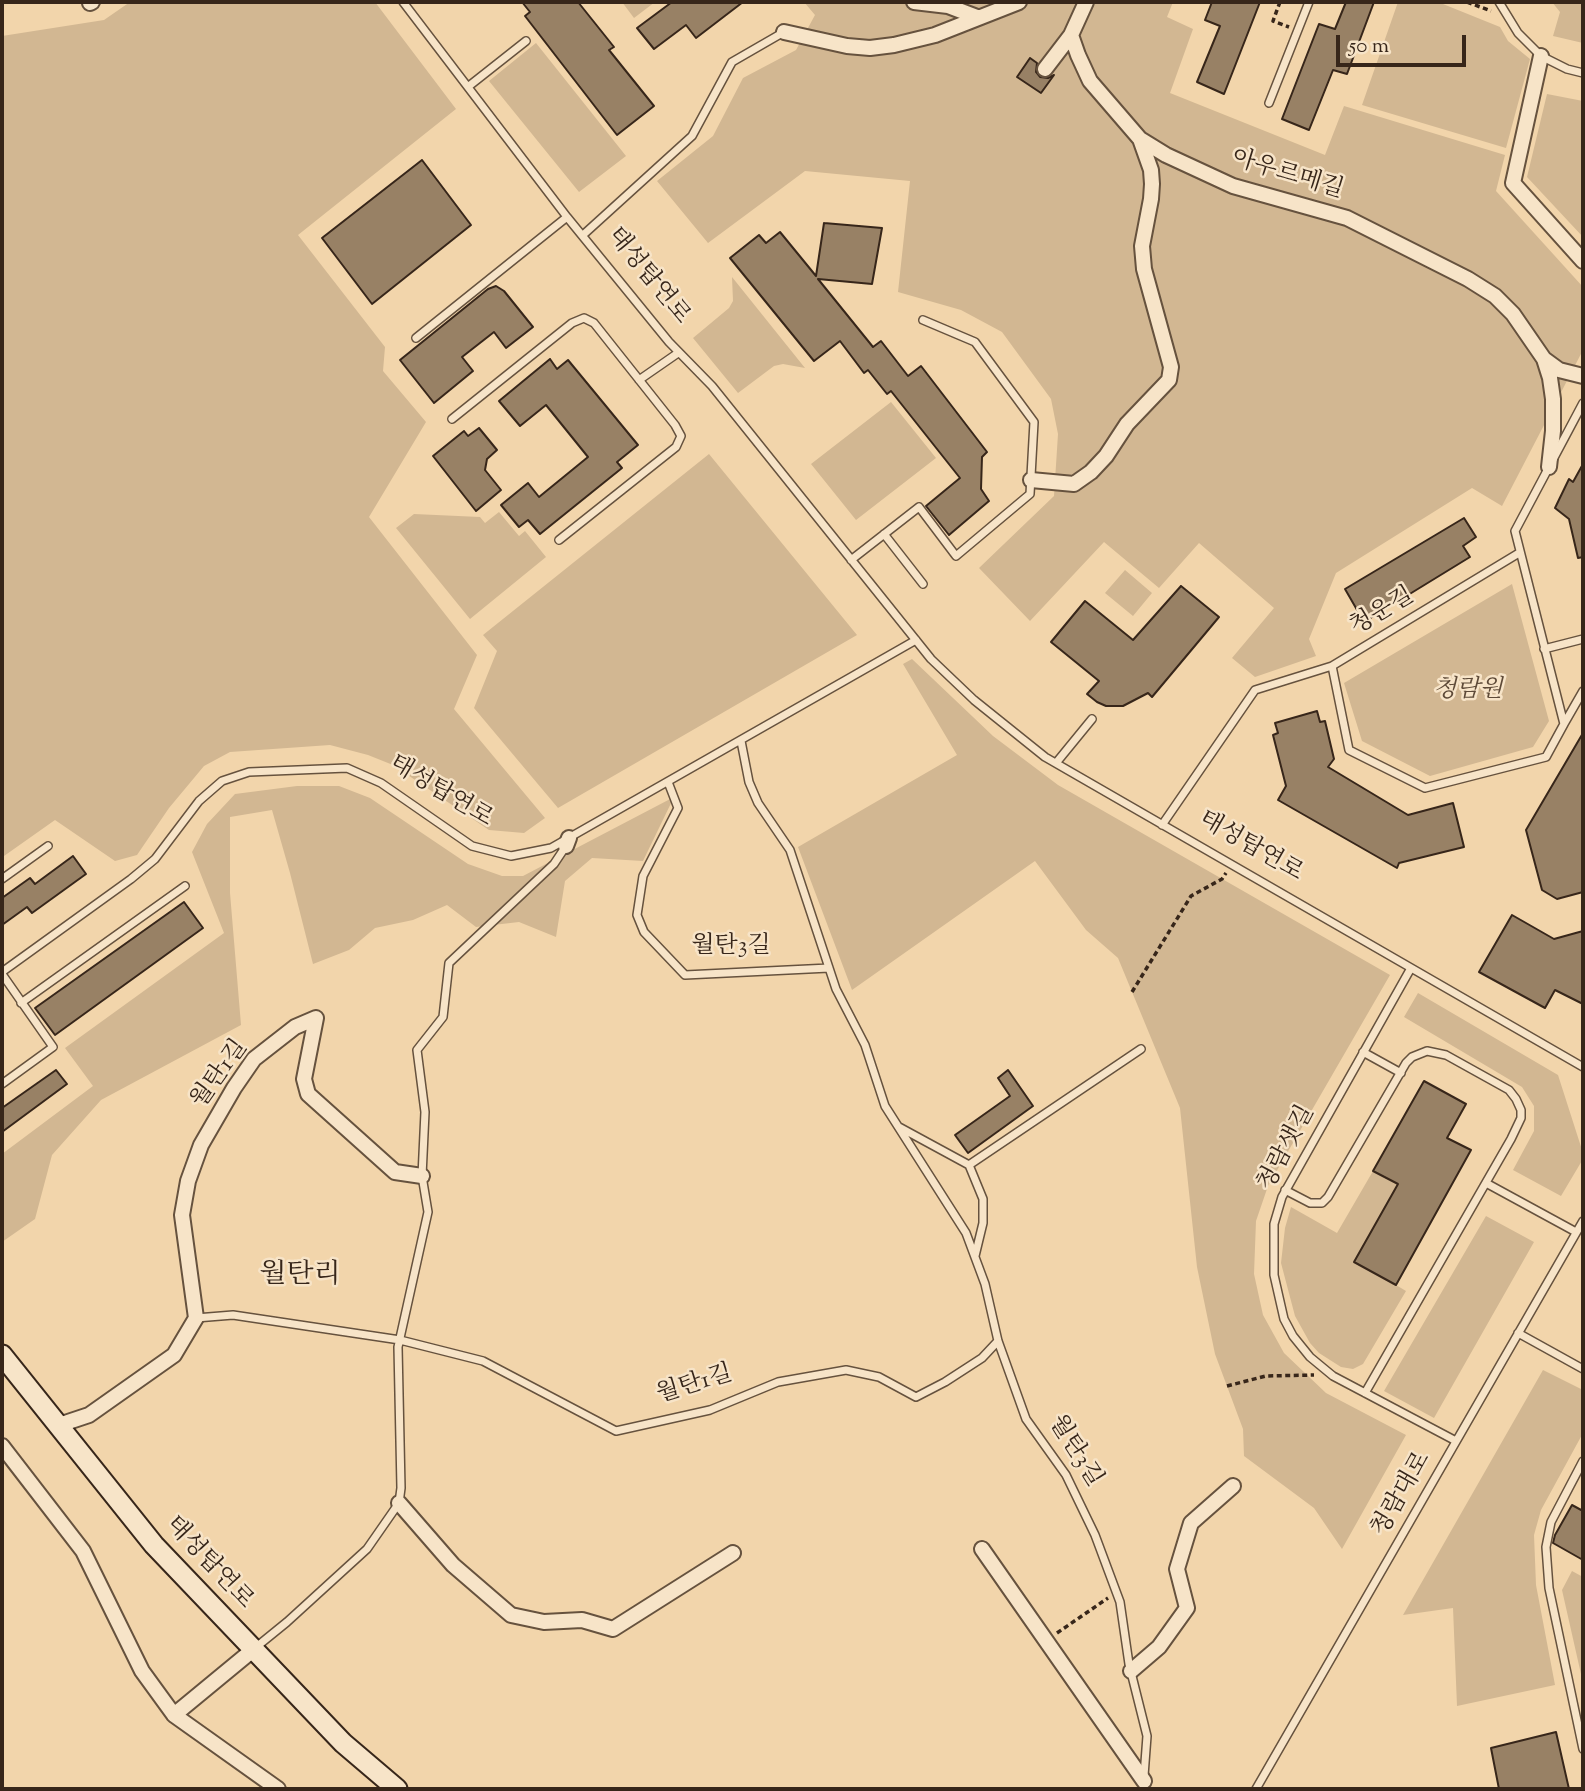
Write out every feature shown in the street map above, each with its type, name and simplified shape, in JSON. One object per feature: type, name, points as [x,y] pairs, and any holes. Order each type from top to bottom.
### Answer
[{"type":"main road","name":"태성탑연로","points":[[2,1354],[154,1545],[343,1744],[397,1789]]},
{"type":"street","points":[[914,2],[947,6],[977,17]]},
{"type":"street","points":[[784,32],[847,46],[894,46],[936,35],[1019,2]]},
{"type":"street","points":[[1045,68],[1071,35],[1086,2]]},
{"type":"street","name":"아우르메길","points":[[1071,35],[1090,81],[1140,139],[1233,186],[1347,218],[1468,279],[1495,296],[1513,314],[1544,359],[1553,399],[1549,467]]},
{"type":"street","points":[[1541,56],[1513,183],[1583,261]]},
{"type":"street","points":[[1031,480],[1074,484],[1091,472],[1106,456],[1127,424],[1169,380],[1171,367],[1144,269],[1142,246],[1152,199],[1152,184],[1140,139]]},
{"type":"street","name":"아우르메길","points":[[1544,359],[1559,370],[1583,376]]},
{"type":"street","name":"월탄1길","points":[[196,1318],[181,1215],[188,1181],[201,1144],[254,1059],[295,1027],[316,1017],[304,1079],[309,1094],[396,1172],[422,1176]]},
{"type":"street","points":[[59,1426],[89,1415],[174,1355],[196,1318]]},
{"type":"street","points":[[2,1447],[83,1551],[142,1671],[174,1715],[278,1789]]},
{"type":"street","points":[[1131,1671],[1159,1647],[1187,1608],[1177,1569],[1191,1523],[1233,1486]]},
{"type":"street","points":[[399,1503],[453,1565],[512,1615],[544,1622],[582,1620],[613,1629],[733,1553]]},
{"type":"street","name":"월탄3길","points":[[982,1549],[1143,1785]]},
{"type":"street","points":[[174,1715],[254,1649]]},
{"type":"lane","name":"태성탑연로","points":[[403,2],[567,217],[678,353],[712,386],[932,659],[974,700],[1056,763],[1583,1068]]},
{"type":"lane","points":[[1269,103],[1309,2]]},
{"type":"lane","points":[[1499,2],[1518,33],[1541,56],[1583,74]]},
{"type":"lane","points":[[583,236],[692,135],[732,62],[784,32]]},
{"type":"lane","points":[[469,86],[526,41]]},
{"type":"lane","points":[[416,338],[567,217]]},
{"type":"lane","points":[[452,419],[578,319],[584,318],[594,323],[678,430],[680,443],[559,540]]},
{"type":"lane","points":[[851,559],[919,507],[956,556],[1030,494],[1034,422],[975,342],[923,320]]},
{"type":"lane","points":[[639,380],[678,353]]},
{"type":"lane","points":[[1564,724],[1515,531],[1583,403]]},
{"type":"lane","points":[[884,534],[923,584]]},
{"type":"lane","name":"청운길","points":[[1161,825],[1255,690],[1332,666],[1519,553]]},
{"type":"lane","points":[[1544,649],[1583,639]]},
{"type":"lane","name":"태성탑연로","points":[[4,971],[155,859],[199,801],[222,781],[248,772],[347,768],[381,783],[472,846],[511,856],[551,848],[568,842],[916,640]]},
{"type":"lane","points":[[1332,666],[1349,750],[1425,788],[1546,757],[1583,691]]},
{"type":"lane","points":[[1056,763],[1092,719]]},
{"type":"lane","name":"월탄3길","points":[[741,741],[749,782],[758,803],[790,850],[836,989],[865,1045],[885,1106],[966,1233],[985,1284],[998,1341],[1026,1419],[1066,1475],[1095,1535],[1116,1592],[1147,1736],[1143,1785]]},
{"type":"lane","name":"월탄3길","points":[[668,782],[678,808],[643,876],[637,915],[644,932],[685,975],[829,968]]},
{"type":"lane","points":[[254,1649],[367,1549],[399,1503],[400,1340],[428,1212],[422,1176],[425,1112],[417,1050],[443,1017],[449,963],[545,874],[568,842]]},
{"type":"lane","points":[[2,879],[48,846]]},
{"type":"lane","points":[[21,1003],[185,886]]},
{"type":"lane","points":[[2,960],[4,971],[21,1003],[52,1047],[2,1084]]},
{"type":"lane","name":"청람샛길","points":[[1411,968],[1285,1189],[1274,1224],[1273,1250],[1278,1296],[1284,1319],[1293,1336],[1310,1357],[1333,1376],[1456,1441]]},
{"type":"lane","points":[[969,1165],[1141,1049]]},
{"type":"lane","points":[[1285,1189],[1316,1204],[1328,1197],[1406,1063],[1419,1054],[1436,1051],[1509,1090],[1521,1110],[1517,1129],[1365,1393]]},
{"type":"lane","points":[[1363,1052],[1401,1073]]},
{"type":"lane","points":[[898,1126],[969,1165],[983,1199],[983,1223],[975,1257]]},
{"type":"lane","points":[[1486,1184],[1576,1232]]},
{"type":"lane","name":"청람대로","points":[[1256,1789],[1583,1221]]},
{"type":"lane","name":"월탄1길","points":[[196,1318],[233,1315],[400,1340],[483,1361],[616,1431],[710,1410],[778,1382],[846,1370],[879,1377],[916,1396],[945,1382],[982,1358],[998,1341]]},
{"type":"lane","points":[[1518,1333],[1583,1369]]},
{"type":"lane","points":[[1583,1461],[1551,1521],[1546,1547],[1549,1588],[1583,1749]]},
{"type":"path","points":[[1273,21],[1280,2]]},
{"type":"path","points":[[1132,992],[1191,896],[1222,879],[1230,865]]},
{"type":"path","points":[[1227,1386],[1244,1380],[1276,1375],[1333,1376]]},
{"type":"path","points":[[1046,1640],[1116,1592]]},
{"type":"green space","points":[[130,2],[375,2],[456,109],[298,235],[385,347],[383,371],[426,422],[369,517],[477,655],[454,709],[545,818],[524,833],[489,830],[393,765],[330,745],[230,752],[204,766],[169,808],[137,855],[115,861],[55,820],[4,856],[2,853],[2,36],[104,20]]},
{"type":"green space","points":[[622,2],[655,2],[634,18]]},
{"type":"green space","points":[[804,2],[1173,2],[1167,17],[1193,29],[1170,93],[1325,155],[1344,106],[1505,155],[1496,191],[1583,287],[1583,350],[1502,506],[1472,488],[1336,573],[1309,639],[1316,656],[1255,677],[1232,658],[1274,608],[1199,543],[1159,588],[1104,542],[1030,621],[979,568],[1054,496],[1058,434],[1051,399],[1002,332],[961,310],[898,292],[910,181],[805,171],[708,243],[657,181],[713,136],[743,78],[796,50],[815,15]]},
{"type":"green space","points":[[1398,2],[1438,2],[1500,27],[1508,41],[1530,59],[1506,148],[1362,105]]},
{"type":"green space","points":[[1552,2],[1583,2],[1583,43],[1553,36],[1560,12]]},
{"type":"green space","points":[[536,43],[626,156],[579,192],[489,81]]},
{"type":"green space","points":[[1547,94],[1583,101],[1583,237],[1527,177]]},
{"type":"green space","points":[[732,277],[805,368],[783,364],[774,366],[738,393],[693,338],[729,308],[733,301]]},
{"type":"green space","points":[[891,402],[936,458],[856,520],[811,464]]},
{"type":"green space","points":[[709,454],[857,635],[558,808],[474,708],[497,651],[483,635]]},
{"type":"green space","points":[[499,512],[519,536],[525,531],[546,557],[470,619],[396,528],[414,514],[480,517],[485,523]]},
{"type":"green space","points":[[1125,570],[1152,593],[1133,616],[1105,593]]},
{"type":"green space","name":"청람원","points":[[1512,584],[1549,721],[1533,747],[1430,776],[1362,741],[1344,683]]},
{"type":"green space","points":[[912,659],[993,736],[1058,785],[1390,975],[1268,1186],[1256,1221],[1254,1274],[1263,1315],[1284,1353],[1326,1393],[1406,1435],[1342,1549],[1314,1508],[1244,1456],[1243,1429],[1215,1354],[1197,1267],[1180,1108],[1118,958],[1086,930],[1035,861],[852,990],[798,847],[957,755],[903,664]]},
{"type":"green space","points":[[297,786],[339,786],[370,798],[468,864],[502,876],[523,876],[674,797],[643,861],[592,858],[565,881],[556,937],[519,922],[476,927],[447,905],[413,920],[375,928],[349,950],[313,964],[272,810],[230,817],[230,893],[241,1025],[101,1100],[52,1155],[35,1219],[2,1242],[2,1154],[93,1086],[65,1048],[224,933],[192,852],[207,824],[235,794]]},
{"type":"green space","points":[[1418,993],[1558,1075],[1583,1153],[1583,1159],[1561,1196],[1513,1170],[1534,1131],[1534,1106],[1522,1087],[1404,1017]]},
{"type":"green space","points":[[1373,1171],[1398,1184],[1396,1285],[1406,1291],[1363,1364],[1353,1369],[1341,1367],[1319,1353],[1310,1343],[1295,1316],[1281,1263],[1285,1228],[1291,1207],[1337,1233]]},
{"type":"green space","points":[[1486,1216],[1534,1242],[1434,1418],[1384,1391]]},
{"type":"green space","points":[[1543,1370],[1583,1390],[1583,1433],[1541,1510],[1534,1535],[1536,1585],[1555,1685],[1457,1706],[1453,1608],[1403,1615]]},
{"type":"green space","points":[[1572,1571],[1583,1577],[1583,1683],[1562,1590]]},
{"type":"building","points":[[522,2],[578,2],[614,47],[609,50],[654,106],[617,135],[525,16],[530,12]]},
{"type":"building","points":[[672,2],[743,2],[696,38],[686,25],[654,49],[637,28]]},
{"type":"building","points":[[1212,2],[1260,2],[1224,94],[1197,82],[1220,26],[1205,20]]},
{"type":"building","points":[[1346,2],[1374,2],[1347,74],[1333,70],[1309,130],[1282,119],[1319,24],[1335,29]]},
{"type":"building","points":[[1030,58],[1037,63],[1036,72],[1040,77],[1048,78],[1054,75],[1041,93],[1017,77]]},
{"type":"building","points":[[422,160],[471,225],[372,304],[322,238]]},
{"type":"building","points":[[824,223],[882,228],[872,284],[818,279],[873,347],[881,341],[908,376],[921,366],[987,452],[982,457],[981,489],[989,501],[949,535],[926,506],[960,478],[891,391],[887,394],[868,370],[864,373],[840,341],[814,361],[730,258],[759,235],[766,243],[780,232],[816,276]]},
{"type":"building","points":[[496,286],[504,291],[533,327],[506,348],[494,332],[462,357],[473,371],[434,403],[400,360],[488,289]]},
{"type":"building","points":[[550,359],[557,369],[568,360],[638,445],[617,462],[622,468],[540,534],[528,520],[519,527],[501,505],[528,483],[539,497],[588,457],[546,405],[520,426],[499,401]]},
{"type":"building","points":[[479,428],[497,450],[487,459],[485,470],[501,490],[476,511],[433,456],[464,431],[468,436]]},
{"type":"building","points":[[1583,464],[1583,557],[1578,558],[1569,519],[1555,508],[1569,479],[1573,482]]},
{"type":"building","points":[[1464,518],[1476,537],[1463,546],[1470,557],[1364,622],[1345,589]]},
{"type":"building","points":[[1181,586],[1219,617],[1152,697],[1148,693],[1123,706],[1106,706],[1097,702],[1087,694],[1099,681],[1051,642],[1085,601],[1133,640]]},
{"type":"building","points":[[1317,711],[1320,722],[1325,721],[1334,759],[1328,767],[1408,815],[1453,803],[1464,847],[1399,863],[1397,868],[1278,800],[1286,786],[1273,735],[1278,733],[1275,723]]},
{"type":"building","points":[[1583,733],[1583,892],[1557,899],[1542,890],[1526,830]]},
{"type":"building","points":[[73,856],[86,874],[32,913],[27,907],[2,925],[2,898],[30,878],[35,884]]},
{"type":"building","points":[[184,902],[203,928],[55,1035],[35,1008]]},
{"type":"building","points":[[1512,915],[1554,939],[1583,931],[1583,1004],[1555,990],[1545,1008],[1479,972]]},
{"type":"building","points":[[56,1070],[67,1084],[2,1132],[2,1108]]},
{"type":"building","points":[[1008,1070],[1033,1106],[968,1153],[955,1135],[1010,1096],[998,1078]]},
{"type":"building","points":[[1424,1081],[1466,1104],[1447,1138],[1471,1150],[1396,1285],[1354,1262],[1398,1184],[1373,1171]]},
{"type":"building","points":[[1572,1505],[1583,1511],[1583,1560],[1553,1543]]},
{"type":"building","points":[[1556,1732],[1569,1789],[1499,1789],[1491,1748]]},
{"type":"district","name":"월탄리","points":[[300,1277]]}]
